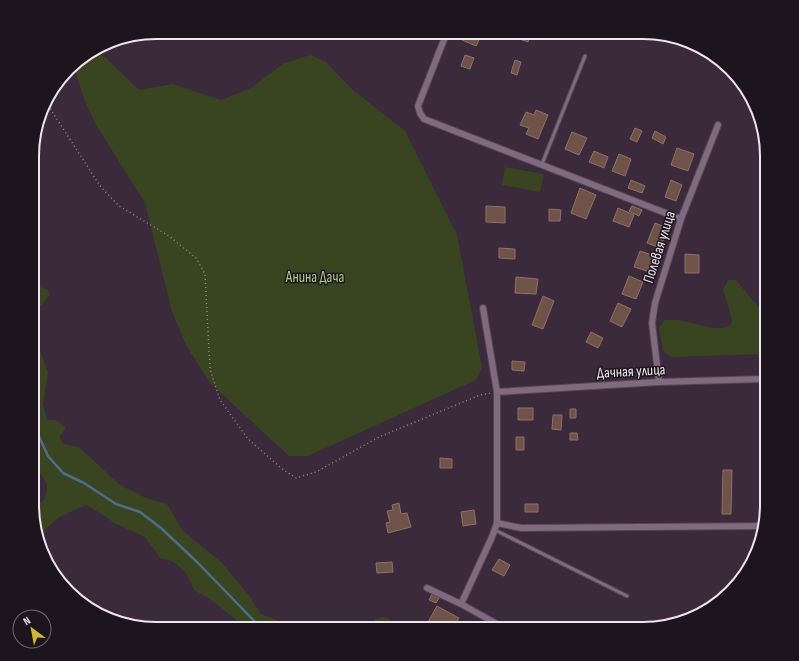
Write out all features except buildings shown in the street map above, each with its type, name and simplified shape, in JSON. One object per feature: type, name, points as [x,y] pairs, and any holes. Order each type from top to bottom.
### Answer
[{"type":"street","points":[[444,39],[418,106],[424,119],[681,219]]},
{"type":"street","name":"Полевая улица","points":[[659,382],[652,323],[655,303],[681,219],[718,125]]},
{"type":"street","points":[[461,604],[497,523],[497,392],[483,308]]},
{"type":"street","name":"Дачная улица","points":[[497,392],[659,382],[760,379]]},
{"type":"street","points":[[497,523],[521,528],[758,526]]},
{"type":"street","points":[[427,588],[461,604],[493,622]]},
{"type":"lane","points":[[542,164],[585,56]]},
{"type":"lane","points":[[495,530],[627,596]]},
{"type":"path","points":[[50,108],[100,186],[119,206],[169,236],[196,258],[205,274],[210,369],[220,400],[248,439],[281,468],[296,478],[316,472],[379,437],[480,395],[497,392]]},
{"type":"green space","name":"Анина Дача","points":[[100,54],[139,90],[173,84],[221,100],[251,88],[284,63],[310,55],[325,61],[353,90],[405,131],[457,235],[482,367],[476,380],[308,456],[289,456],[211,384],[187,347],[172,312],[145,203],[96,125],[84,99],[75,72]]},
{"type":"green space","points":[[505,167],[544,174],[540,192],[502,185]]},
{"type":"green space","points":[[728,280],[736,280],[760,309],[760,354],[671,357],[663,351],[659,328],[664,320],[683,321],[712,328],[731,325],[730,312],[723,290]]},
{"type":"green space","points":[[39,286],[48,290],[50,295],[39,307]]},
{"type":"green space","points":[[39,349],[48,372],[43,405],[47,420],[55,420],[66,427],[60,437],[63,444],[79,447],[120,485],[144,497],[167,504],[183,531],[221,562],[248,594],[261,614],[279,622],[237,622],[210,599],[194,590],[186,573],[174,562],[160,558],[145,537],[114,523],[86,505],[59,517],[43,534],[39,503],[44,500],[47,491],[47,484],[39,471]]},
{"type":"green space","points":[[383,617],[390,619],[393,622],[373,622],[374,619]]},
{"type":"waterway","points":[[39,436],[48,456],[63,473],[84,483],[116,504],[140,512],[161,528],[197,562],[255,622]]}]
